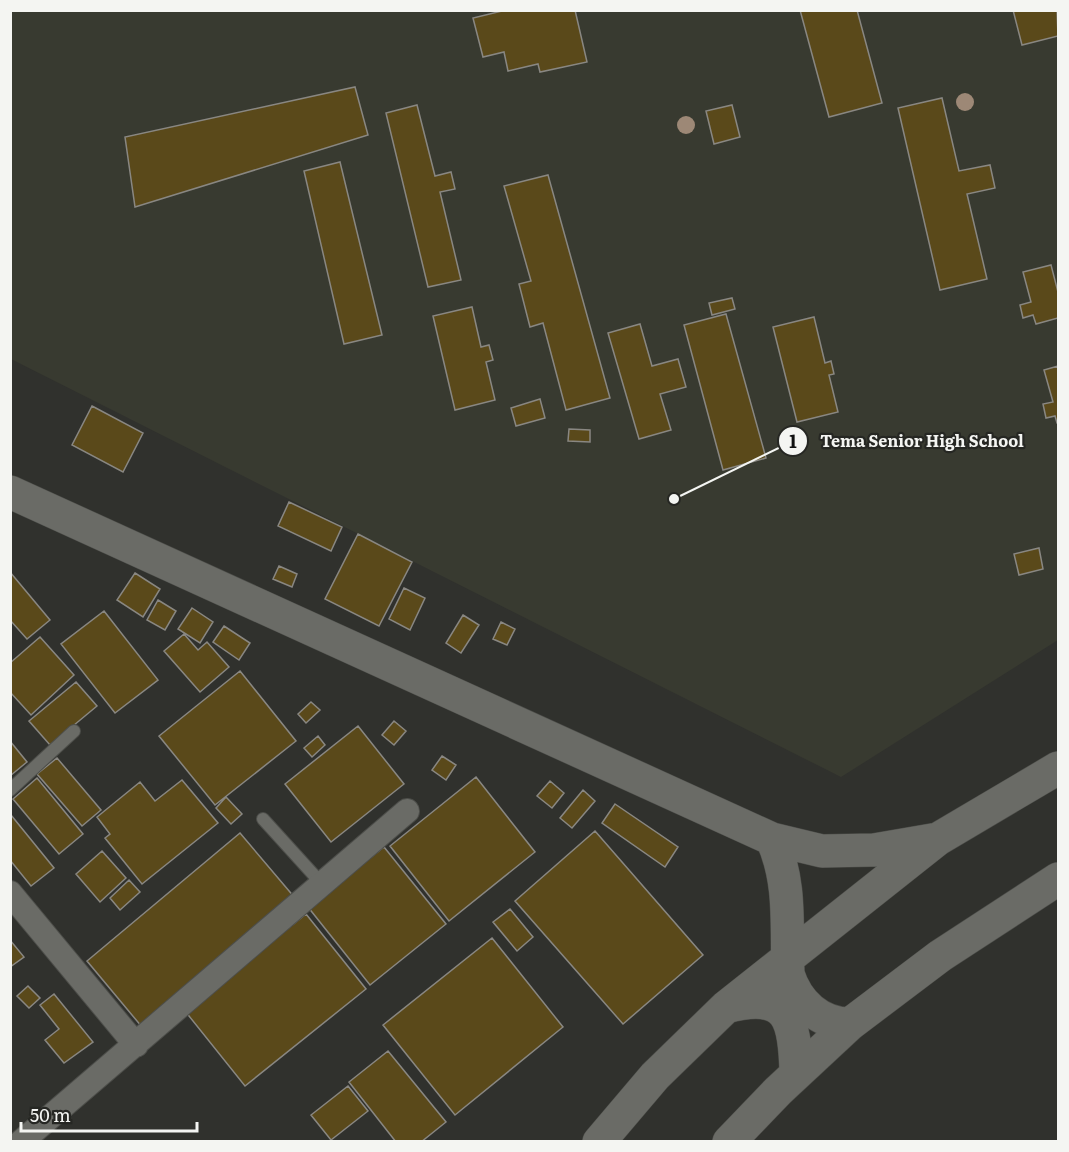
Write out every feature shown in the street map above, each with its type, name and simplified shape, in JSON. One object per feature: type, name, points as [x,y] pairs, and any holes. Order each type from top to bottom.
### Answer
[{"type":"main road","points":[[10,492],[772,839],[822,851],[874,850],[938,839]]},
{"type":"main road","points":[[599,1142],[655,1076],[726,1007],[787,957],[938,839],[1059,768]]},
{"type":"main road","points":[[772,839],[781,858],[785,881],[787,957],[792,987],[806,1006],[835,1024],[850,1024]]},
{"type":"main road","points":[[729,1142],[796,1074],[850,1024],[939,956],[1059,879]]},
{"type":"main road","points":[[726,1007],[748,1001],[769,1004],[782,1012],[793,1027],[796,1074]]},
{"type":"street","points":[[21,1142],[407,811]]},
{"type":"street","points":[[10,893],[136,1045]]},
{"type":"lane","points":[[10,790],[74,731]]},
{"type":"lane","points":[[263,819],[322,884]]},
{"type":"shaded area","points":[[10,11],[1058,11],[1058,640],[841,777],[11,359]]},
{"type":"building","points":[[506,10],[575,10],[587,62],[540,72],[538,64],[508,71],[504,52],[483,57],[473,18]]},
{"type":"building","points":[[800,10],[857,10],[882,103],[829,117]]},
{"type":"building","points":[[1013,10],[1057,10],[1058,36],[1022,45]]},
{"type":"building","points":[[355,87],[368,135],[135,207],[125,137]]},
{"type":"building","points":[[942,98],[959,171],[990,165],[995,188],[967,194],[987,279],[940,290],[898,108]]},
{"type":"building","points":[[417,105],[435,176],[451,172],[455,189],[440,192],[461,280],[428,287],[386,113]]},
{"type":"building","points":[[732,105],[740,137],[714,144],[706,111]]},
{"type":"building","points":[[340,162],[382,335],[344,344],[304,171]]},
{"type":"building","points":[[548,175],[610,398],[566,410],[543,323],[530,327],[519,284],[531,281],[504,186]]},
{"type":"building","points":[[1051,265],[1058,292],[1058,318],[1036,324],[1033,315],[1023,318],[1020,305],[1031,302],[1023,272]]},
{"type":"building","points":[[732,298],[735,309],[712,315],[709,303]]},
{"type":"building","points":[[472,307],[481,347],[489,345],[493,360],[486,362],[495,400],[455,410],[433,316]]},
{"type":"building","points":[[726,314],[766,458],[723,470],[684,325]]},
{"type":"building","points":[[814,317],[825,363],[831,361],[834,374],[829,375],[838,412],[797,422],[773,327]]},
{"type":"building","points":[[640,324],[652,366],[678,359],[686,387],[660,394],[671,430],[639,439],[608,333]]},
{"type":"building","points":[[1058,366],[1057,423],[1055,416],[1046,418],[1043,404],[1053,402],[1044,370]]},
{"type":"building","points":[[540,399],[545,418],[516,426],[511,408]]},
{"type":"building","points":[[92,406],[143,433],[123,472],[72,445]]},
{"type":"building","points":[[569,429],[590,430],[590,442],[568,441]]},
{"type":"building","points":[[289,502],[342,527],[331,551],[278,526]]},
{"type":"building","points":[[358,534],[412,562],[379,626],[325,599]]},
{"type":"building","points":[[1039,548],[1043,569],[1019,575],[1014,554]]},
{"type":"building","points":[[279,566],[297,574],[292,587],[273,579]]},
{"type":"building","points":[[10,572],[50,620],[27,639],[10,620]]},
{"type":"building","points":[[135,573],[160,589],[143,617],[117,600]]},
{"type":"building","points":[[404,588],[425,598],[410,630],[389,619]]},
{"type":"building","points":[[158,600],[176,611],[165,630],[147,620]]},
{"type":"building","points":[[192,608],[213,622],[200,643],[178,629]]},
{"type":"building","points":[[104,611],[158,680],[115,713],[61,644]]},
{"type":"building","points":[[463,615],[479,625],[461,653],[446,643]]},
{"type":"building","points":[[501,622],[515,629],[507,645],[493,639]]},
{"type":"building","points":[[224,626],[250,643],[239,660],[213,642]]},
{"type":"building","points":[[184,634],[198,650],[207,642],[229,667],[200,692],[164,651]]},
{"type":"building","points":[[40,637],[74,675],[31,715],[10,692],[10,663]]},
{"type":"building","points":[[240,671],[296,741],[215,805],[159,736]]},
{"type":"building","points":[[76,682],[97,706],[50,745],[29,721]]},
{"type":"building","points":[[311,702],[320,710],[306,723],[298,714]]},
{"type":"building","points":[[394,721],[406,731],[394,745],[382,735]]},
{"type":"building","points":[[358,726],[404,784],[331,842],[285,784]]},
{"type":"building","points":[[318,736],[325,745],[312,757],[304,748]]},
{"type":"building","points":[[10,741],[27,762],[10,776]]},
{"type":"building","points":[[442,756],[456,765],[446,780],[432,770]]},
{"type":"building","points":[[57,758],[101,810],[82,826],[37,774]]},
{"type":"building","points":[[476,777],[535,852],[449,921],[390,846]]},
{"type":"building","points":[[37,778],[83,834],[59,854],[13,799]]},
{"type":"building","points":[[182,780],[218,823],[142,884],[105,838],[110,834],[97,817],[140,782],[155,801]]},
{"type":"building","points":[[550,781],[564,793],[552,808],[537,796]]},
{"type":"building","points":[[583,790],[595,801],[572,828],[560,818]]},
{"type":"building","points":[[226,797],[242,814],[231,824],[216,808]]},
{"type":"building","points":[[615,804],[678,847],[665,867],[602,823]]},
{"type":"building","points":[[11,815],[54,868],[31,886],[10,860]]},
{"type":"building","points":[[595,831],[703,955],[623,1024],[515,901]]},
{"type":"building","points":[[240,833],[295,898],[142,1027],[87,961]]},
{"type":"building","points":[[384,847],[446,924],[370,985],[308,907]]},
{"type":"building","points":[[102,851],[126,878],[100,902],[76,874]]},
{"type":"building","points":[[129,880],[140,892],[120,910],[110,898]]},
{"type":"building","points":[[510,909],[533,937],[517,951],[493,922]]},
{"type":"building","points":[[306,914],[366,989],[245,1086],[185,1011]]},
{"type":"building","points":[[492,938],[563,1027],[455,1115],[383,1025]]},
{"type":"building","points":[[10,940],[24,957],[10,967]]},
{"type":"building","points":[[28,986],[40,998],[29,1008],[17,996]]},
{"type":"building","points":[[54,994],[93,1042],[64,1063],[45,1040],[59,1029],[40,1005]]},
{"type":"building","points":[[388,1051],[446,1122],[421,1142],[396,1142],[349,1082]]},
{"type":"building","points":[[348,1086],[368,1111],[331,1140],[311,1115]]},
{"type":"place","name":"Tema Senior High School","points":[[674,499]]}]
